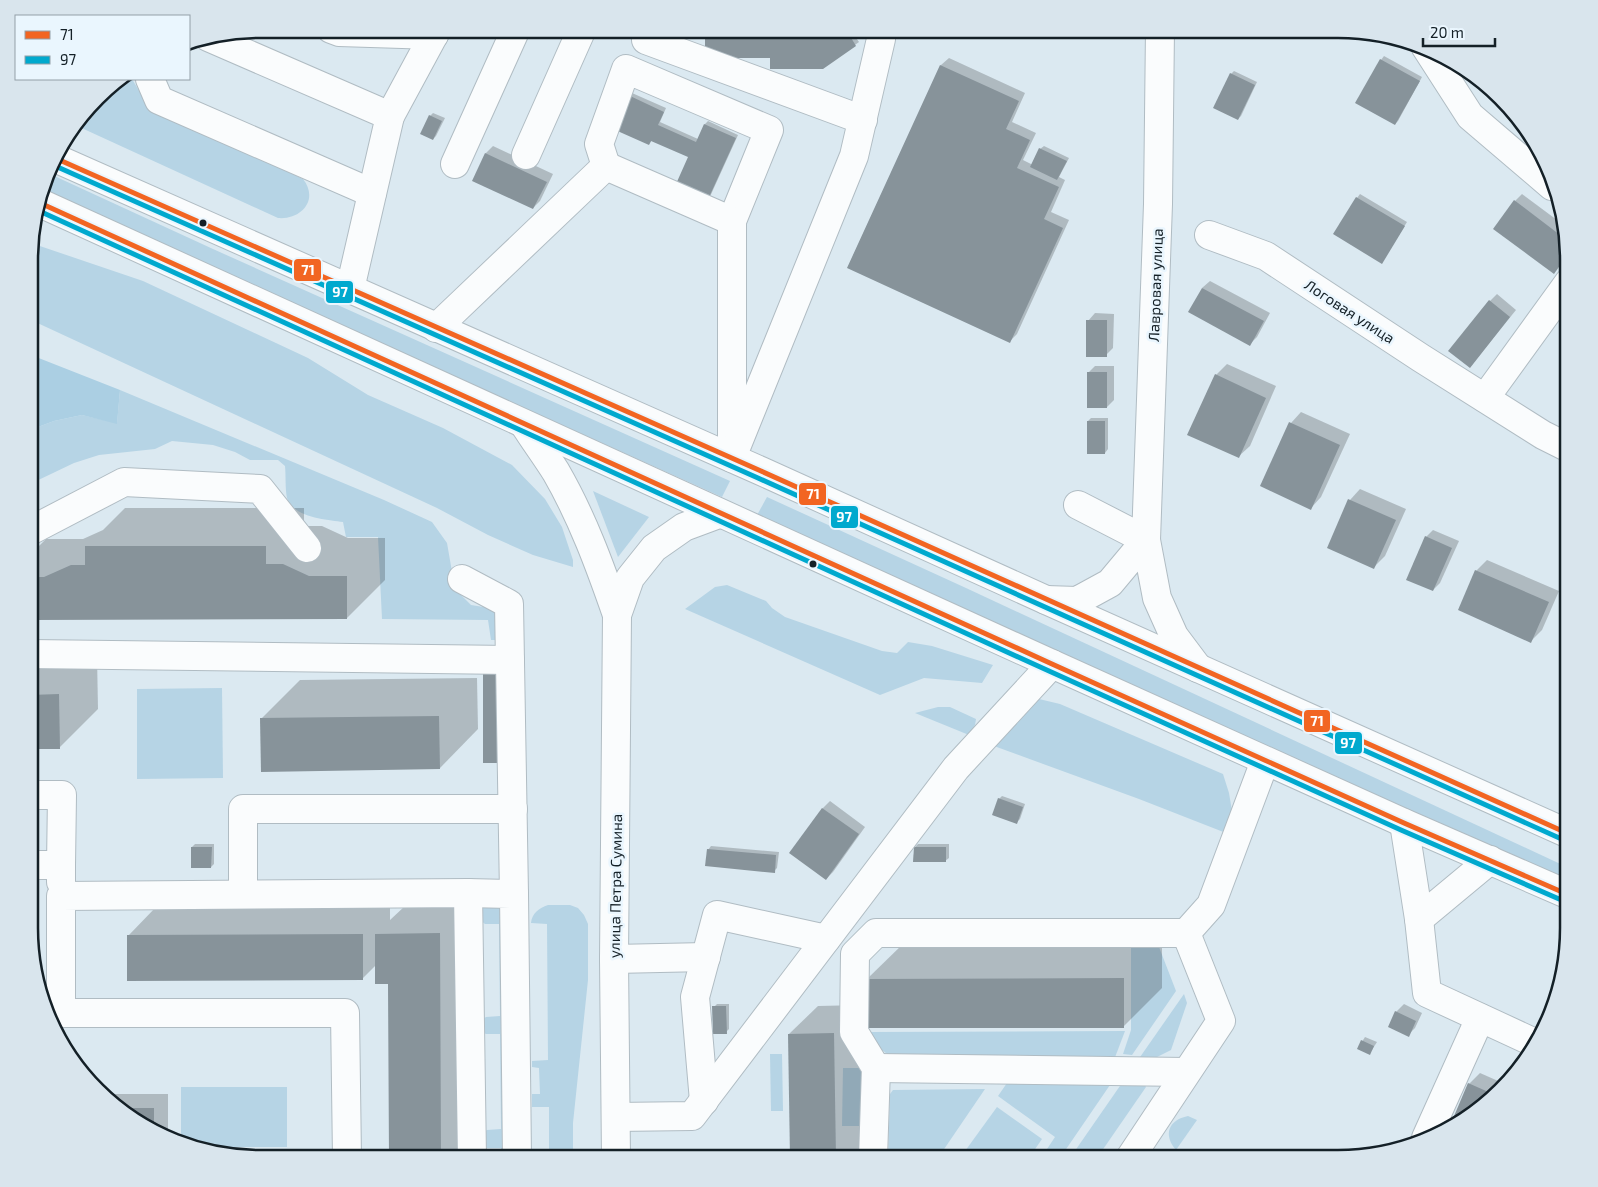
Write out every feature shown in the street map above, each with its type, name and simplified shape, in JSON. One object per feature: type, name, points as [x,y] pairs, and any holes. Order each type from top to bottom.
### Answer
[{"type":"main road","points":[[350,289],[390,116],[432,38]]},
{"type":"main road","points":[[455,164],[512,38]]},
{"type":"main road","points":[[526,155],[578,38]]},
{"type":"main road","points":[[732,458],[854,156],[881,38]]},
{"type":"main road","name":"Лавровая улица","points":[[1160,38],[1158,204],[1146,540],[1157,598],[1174,636],[1198,668]]},
{"type":"main road","points":[[646,40],[863,120]]},
{"type":"main road","points":[[219,42],[390,116]]},
{"type":"main road","points":[[1433,59],[1470,116],[1546,181]]},
{"type":"main road","points":[[732,221],[606,166],[599,144],[626,69],[768,130],[732,221],[732,458]]},
{"type":"main road","points":[[150,80],[159,100],[372,193]]},
{"type":"main road","points":[[61,161],[732,458],[1560,830]]},
{"type":"main road","points":[[436,328],[606,166]]},
{"type":"main road","points":[[44,205],[719,514],[1265,761],[1560,891]]},
{"type":"main road","name":"Логовая улица","points":[[1209,235],[1266,256],[1485,398],[1560,443]]},
{"type":"main road","points":[[1485,398],[1560,294]]},
{"type":"main road","points":[[524,424],[556,472],[580,520],[601,568],[617,615]]},
{"type":"main road","points":[[38,527],[124,482],[260,489],[307,548]]},
{"type":"main road","points":[[1046,600],[1077,601],[1110,583],[1146,540],[1078,506]]},
{"type":"main road","points":[[617,615],[630,578],[654,548],[684,527],[719,514]]},
{"type":"main road","points":[[462,579],[509,604],[517,1150]]},
{"type":"main road","name":"улица Петра Сумина","points":[[616,1150],[614,959],[617,615]]},
{"type":"main road","points":[[38,654],[510,660]]},
{"type":"main road","points":[[616,1117],[692,1116],[956,768],[1052,664]]},
{"type":"main road","points":[[873,1150],[876,1068],[854,1032],[855,954],[876,933],[1186,933],[1211,905],[1265,761]]},
{"type":"main road","points":[[38,795],[62,795],[61,896],[54,1012]]},
{"type":"main road","points":[[243,894],[243,809],[513,809]]},
{"type":"main road","points":[[1404,823],[1419,919],[1427,993],[1529,1040]]},
{"type":"main road","points":[[1419,919],[1490,860]]},
{"type":"main road","points":[[38,865],[61,865]]},
{"type":"main road","points":[[468,893],[472,1150]]},
{"type":"main road","points":[[61,896],[514,894]]},
{"type":"main road","points":[[704,1100],[695,997],[717,915],[826,939]]},
{"type":"main road","points":[[1135,1150],[1220,1021],[1186,933]]},
{"type":"main road","points":[[614,959],[706,957]]},
{"type":"main road","points":[[54,1013],[345,1013],[347,1150]]},
{"type":"main road","points":[[1430,1130],[1480,1018]]},
{"type":"main road","points":[[876,1068],[1186,1072]]},
{"type":"shaded area","points":[[129,80],[133,80],[144,99],[152,107],[303,179],[308,186],[309,194],[306,207],[294,216],[278,218],[81,128],[113,93]]},
{"type":"shaded area","points":[[54,176],[730,481],[722,497],[47,194]]},
{"type":"shaded area","points":[[38,245],[143,281],[308,358],[368,395],[443,428],[512,465],[545,499],[562,527],[573,560],[573,567],[533,555],[488,535],[437,508],[38,323]]},
{"type":"shaded area","points":[[38,358],[120,390],[117,424],[82,415],[54,421],[38,427]]},
{"type":"shaded area","points":[[120,390],[384,500],[432,522],[447,543],[455,589],[471,605],[496,609],[498,640],[491,640],[488,620],[382,619],[378,537],[346,537],[343,522],[311,516],[296,509],[287,498],[285,466],[278,460],[250,460],[235,452],[213,445],[172,441],[155,449],[99,455],[74,463],[38,480],[38,427],[54,421],[82,415],[117,423]]},
{"type":"shaded area","points":[[593,491],[649,517],[618,557]]},
{"type":"shaded area","points":[[767,497],[966,588],[1560,864],[1560,885],[756,517]]},
{"type":"shaded area","points":[[727,585],[766,601],[785,617],[882,651],[897,653],[908,642],[932,646],[993,665],[982,683],[924,678],[880,695],[685,609],[715,587]]},
{"type":"shaded area","points":[[222,688],[223,778],[137,779],[137,689]]},
{"type":"shaded area","points":[[1039,699],[1060,704],[1223,774],[1232,811],[1226,833],[994,746]]},
{"type":"shaded area","points":[[938,707],[950,707],[976,719],[969,735],[915,713]]},
{"type":"shaded area","points":[[501,899],[512,1150],[487,1148],[482,1144],[482,1133],[487,1130],[501,1129],[500,1034],[486,1034],[480,1031],[480,1021],[486,1017],[500,1016],[499,924],[485,924],[479,919],[479,905]]},
{"type":"shaded area","points":[[548,905],[570,905],[578,908],[588,924],[588,980],[573,1123],[573,1150],[549,1150],[549,1107],[532,1107],[532,1094],[540,1094],[539,1068],[532,1067],[532,1061],[548,1060],[547,924],[531,923],[536,911]]},
{"type":"shaded area","points":[[1131,947],[1159,947],[1176,991],[1132,1055],[1123,1054],[1131,1030]]},
{"type":"shaded area","points":[[1184,994],[1187,1003],[1171,1050],[1153,1059],[1138,1060]]},
{"type":"shaded area","points":[[1125,1031],[1114,1060],[895,1060],[882,1050],[869,1032]]},
{"type":"shaded area","points":[[770,1054],[782,1054],[783,1111],[771,1111]]},
{"type":"shaded area","points":[[843,1068],[865,1068],[865,1126],[842,1126]]},
{"type":"shaded area","points":[[1112,1082],[1065,1150],[1046,1150],[1055,1137],[998,1096],[1007,1083]]},
{"type":"shaded area","points":[[1122,1083],[1144,1084],[1146,1087],[1103,1150],[1076,1150]]},
{"type":"shaded area","points":[[181,1087],[287,1087],[287,1147],[226,1147],[181,1135]]},
{"type":"shaded area","points":[[985,1089],[943,1150],[888,1150],[890,1094],[893,1090]]},
{"type":"shaded area","points":[[997,1107],[1042,1139],[1034,1150],[966,1150]]},
{"type":"shaded area","points":[[1188,1116],[1197,1120],[1176,1150],[1170,1139],[1170,1129],[1176,1121]]},
{"type":"building","points":[[705,38],[851,38],[856,46],[823,69],[770,69],[770,58],[705,58]]},
{"type":"building","points":[[1380,59],[1420,81],[1395,125],[1355,103]]},
{"type":"building","points":[[940,65],[1019,101],[1006,129],[1030,140],[1017,168],[1059,187],[1044,219],[1063,228],[1010,343],[847,268]]},
{"type":"building","points":[[1230,73],[1255,85],[1238,120],[1213,108]]},
{"type":"building","points":[[628,95],[664,112],[658,125],[696,142],[704,124],[736,138],[700,217],[668,202],[688,157],[651,141],[649,145],[613,129]]},
{"type":"building","points":[[429,115],[442,121],[433,140],[420,134]]},
{"type":"building","points":[[1039,148],[1067,161],[1057,180],[1030,167]]},
{"type":"building","points":[[485,153],[547,182],[533,209],[472,181]]},
{"type":"building","points":[[1356,197],[1405,226],[1382,264],[1333,234]]},
{"type":"building","points":[[1514,200],[1559,234],[1560,265],[1554,274],[1493,229]]},
{"type":"building","points":[[1202,288],[1264,321],[1250,346],[1188,312]]},
{"type":"building","points":[[1489,300],[1510,317],[1470,368],[1448,351]]},
{"type":"building","points":[[1086,320],[1107,320],[1107,357],[1086,357]]},
{"type":"building","points":[[1087,372],[1107,372],[1107,408],[1087,408]]},
{"type":"building","points":[[1215,374],[1266,398],[1239,458],[1187,435]]},
{"type":"building","points":[[1087,421],[1105,421],[1105,454],[1087,454]]},
{"type":"building","points":[[1289,422],[1340,445],[1311,510],[1260,486]]},
{"type":"building","points":[[1348,499],[1396,520],[1374,569],[1327,548]]},
{"type":"building","points":[[1425,536],[1452,548],[1433,591],[1406,580]]},
{"type":"building","points":[[85,546],[266,546],[266,564],[283,564],[309,576],[347,576],[347,619],[38,620],[38,577],[44,577],[71,565],[85,565]]},
{"type":"building","points":[[1475,570],[1549,602],[1531,643],[1458,610]]},
{"type":"building","points":[[483,673],[505,673],[506,763],[483,763]]},
{"type":"building","points":[[59,694],[60,749],[38,749],[38,695]]},
{"type":"building","points":[[439,716],[440,769],[261,772],[260,718]]},
{"type":"building","points":[[998,798],[1023,807],[1017,824],[992,815]]},
{"type":"building","points":[[822,808],[859,834],[826,880],[789,853]]},
{"type":"building","points":[[191,847],[212,847],[211,868],[191,868]]},
{"type":"building","points":[[914,847],[946,847],[946,862],[913,862]]},
{"type":"building","points":[[707,849],[776,855],[775,873],[705,866]]},
{"type":"building","points":[[440,933],[441,1150],[389,1150],[388,984],[375,984],[375,934]]},
{"type":"building","points":[[363,934],[363,980],[127,981],[127,935]]},
{"type":"building","points":[[1124,978],[1124,1028],[866,1028],[866,979]]},
{"type":"building","points":[[712,1006],[726,1006],[727,1034],[713,1034]]},
{"type":"building","points":[[1395,1011],[1416,1021],[1409,1037],[1388,1027]]},
{"type":"building","points":[[834,1033],[836,1150],[790,1150],[788,1034]]},
{"type":"building","points":[[1361,1040],[1374,1046],[1370,1055],[1357,1049]]},
{"type":"building","points":[[1468,1083],[1487,1092],[1473,1104],[1454,1117]]},
{"type":"building","points":[[130,1108],[154,1108],[154,1123]]},
{"type":"transit line","name":"71","points":[[61,161],[761,471],[1560,830]]},
{"type":"transit line","name":"97","points":[[58,167],[758,478],[1560,838]]},
{"type":"transit line","name":"71","points":[[44,205],[1052,664],[1404,823],[1560,891]]},
{"type":"transit line","name":"97","points":[[43,213],[1049,671],[1401,830],[1560,899]]}]
